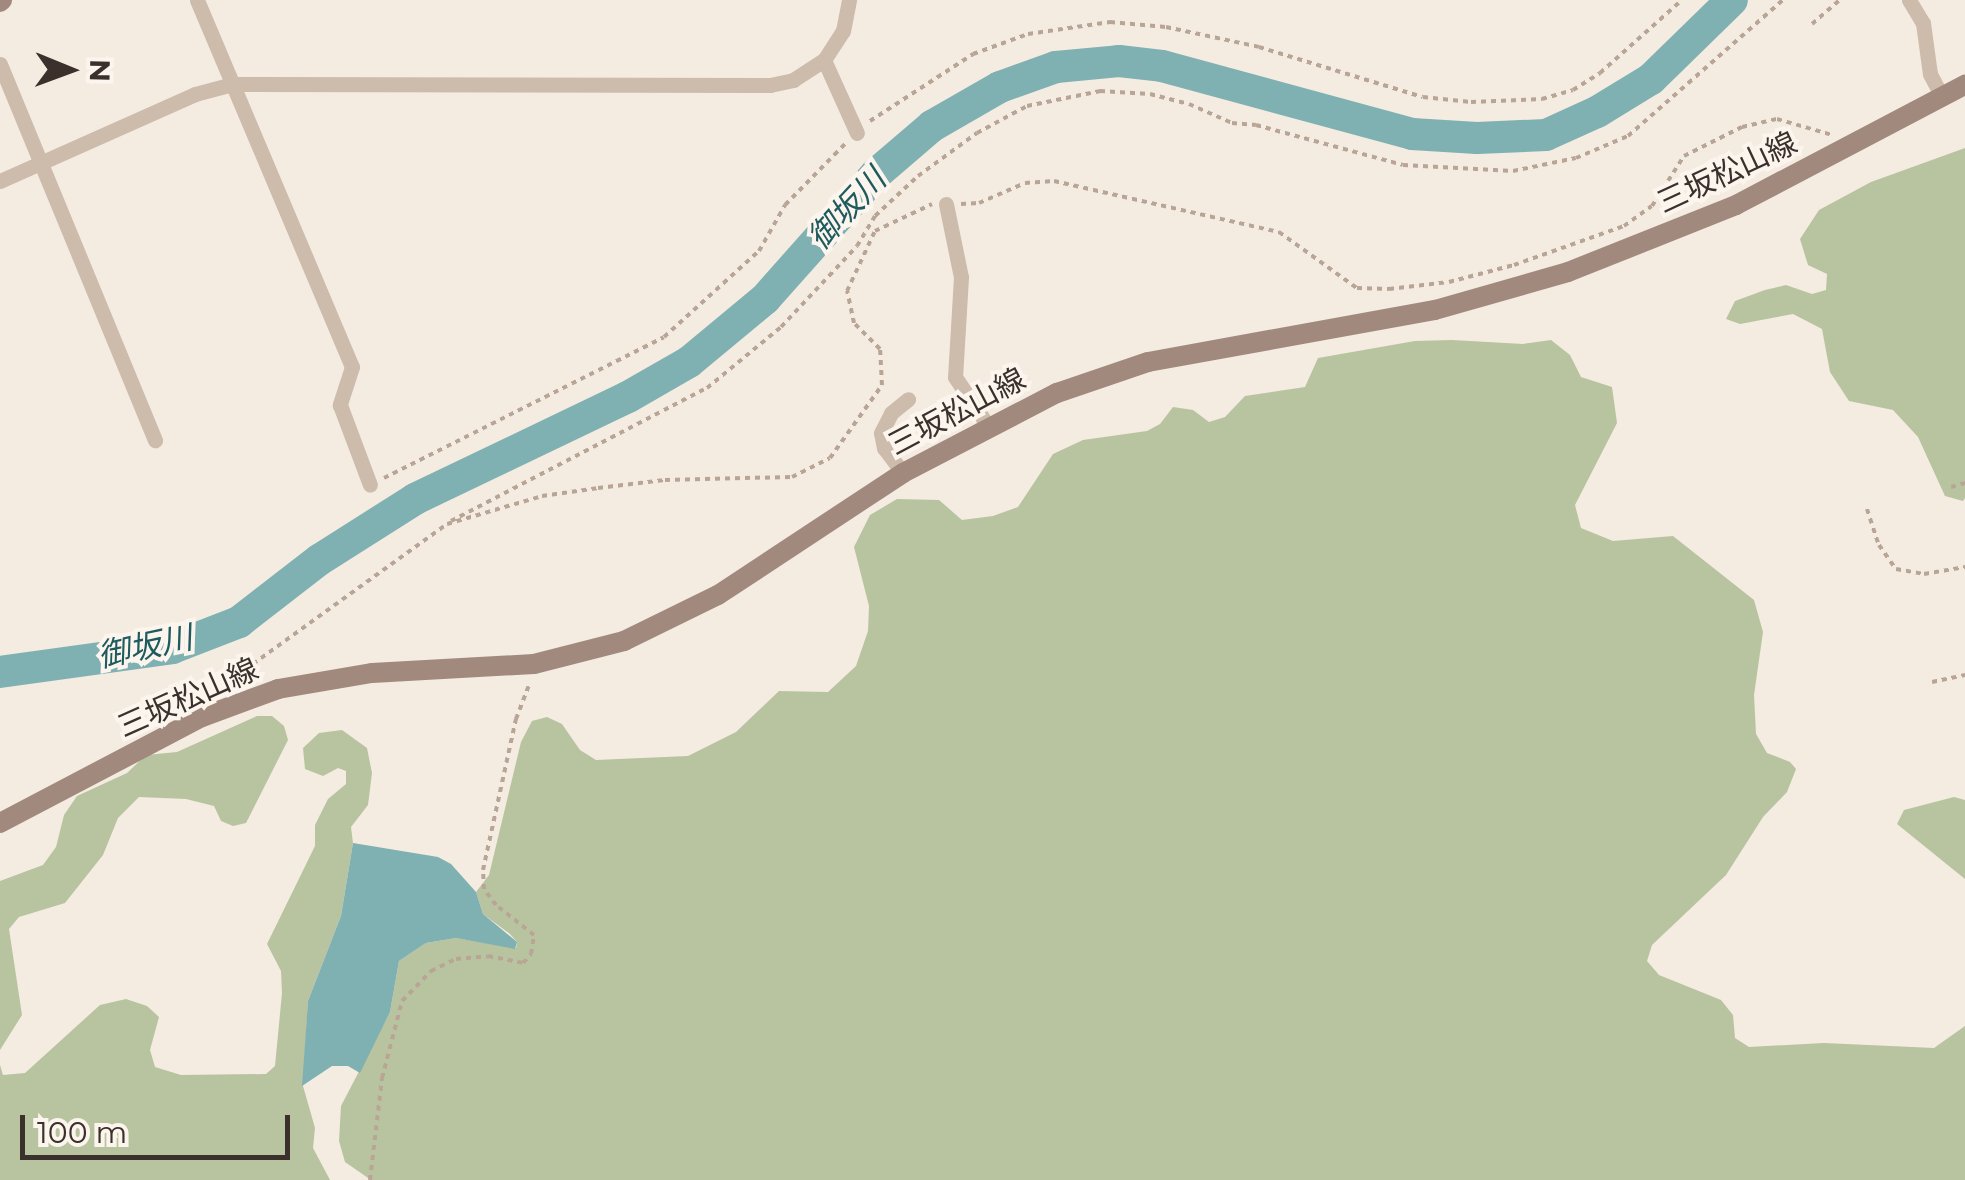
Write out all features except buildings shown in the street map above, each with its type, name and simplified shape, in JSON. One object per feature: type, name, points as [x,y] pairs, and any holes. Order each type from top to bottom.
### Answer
[{"type":"main road","name":"三坂松山線","points":[[0,823],[202,717],[249,698],[372,674],[534,664],[608,646],[668,623],[903,473],[1058,393],[1148,362],[1434,310],[1568,272],[1736,205],[1965,84]]},
{"type":"street","points":[[197,0],[352,367],[340,405],[370,485]]},
{"type":"street","points":[[0,180],[195,94],[233,84],[743,86],[792,80],[824,60],[843,31],[849,0]]},
{"type":"street","points":[[1909,0],[1924,23],[1930,74],[1942,97]]},
{"type":"street","points":[[824,60],[857,133]]},
{"type":"street","points":[[0,64],[154,440]]},
{"type":"street","points":[[946,204],[961,277],[955,377],[988,426]]},
{"type":"street","points":[[903,473],[884,448],[881,433],[891,412],[908,399]]},
{"type":"path","points":[[370,485],[664,337],[758,250],[785,205],[882,109],[973,54],[1028,34],[1110,22],[1166,27],[1259,48],[1423,98],[1490,102],[1542,98],[1574,90],[1682,0]]},
{"type":"path","points":[[249,698],[247,676],[253,664],[470,507],[633,430],[706,388],[781,327],[857,246],[875,216],[918,176],[976,133],[1026,106],[1100,91],[1150,94],[1189,104],[1232,123],[1256,125],[1403,166],[1513,171],[1576,158],[1628,136],[1783,0]]},
{"type":"path","points":[[1812,24],[1840,0]]},
{"type":"path","points":[[447,524],[542,496],[598,488],[682,480],[792,477],[830,458],[882,385],[880,349],[854,323],[847,300],[869,238],[916,208],[980,203],[1025,183],[1054,181],[1279,232],[1357,288],[1389,290],[1449,282],[1514,266],[1624,226],[1652,206],[1684,156],[1698,146],[1761,121],[1777,119],[1820,128],[1848,147]]},
{"type":"path","points":[[1952,487],[1965,484]]},
{"type":"path","points":[[1866,509],[1879,545],[1896,569],[1924,574],[1965,566]]},
{"type":"path","points":[[370,1180],[382,1078],[402,1001],[430,971],[456,959],[488,956],[523,964],[531,954],[534,936],[496,905],[484,889],[483,870],[516,719],[534,664]]},
{"type":"path","points":[[1932,682],[1965,675]]},
{"type":"green space","points":[[1965,148],[1963,501],[1945,496],[1918,437],[1893,410],[1849,401],[1830,372],[1822,329],[1793,314],[1740,324],[1726,319],[1735,301],[1765,290],[1786,285],[1812,294],[1826,290],[1827,274],[1808,265],[1800,239],[1819,210],[1871,182]]},
{"type":"green space","points":[[1551,340],[1570,355],[1581,377],[1612,387],[1617,423],[1575,505],[1581,528],[1613,541],[1673,536],[1754,600],[1763,632],[1754,695],[1756,734],[1767,753],[1790,762],[1796,769],[1787,792],[1763,817],[1726,875],[1652,945],[1647,961],[1659,975],[1721,1000],[1733,1015],[1735,1038],[1749,1047],[1824,1043],[1934,1048],[1965,1026],[1965,1180],[371,1180],[345,1162],[339,1141],[341,1106],[390,1012],[399,961],[426,943],[456,938],[516,948],[517,942],[510,934],[483,914],[476,892],[489,875],[521,742],[532,721],[547,717],[562,724],[580,750],[596,760],[688,756],[736,732],[779,691],[828,692],[856,666],[868,631],[869,606],[854,547],[870,515],[897,499],[939,500],[962,520],[993,516],[1018,507],[1053,454],[1083,440],[1147,431],[1160,424],[1173,407],[1193,410],[1209,422],[1225,417],[1245,396],[1305,387],[1318,358],[1415,341],[1523,344]]},
{"type":"green space","points":[[257,716],[272,716],[284,726],[288,740],[246,823],[233,826],[221,821],[214,806],[186,799],[139,797],[118,818],[103,855],[65,903],[19,917],[9,929],[22,1015],[0,1050],[0,881],[43,865],[56,847],[64,815],[77,796],[127,773],[146,755],[177,752]]},
{"type":"green space","points":[[342,730],[367,748],[372,773],[368,805],[351,827],[353,843],[341,916],[308,1001],[303,1086],[315,1128],[313,1148],[330,1180],[0,1180],[0,1065],[3,1075],[25,1073],[100,1005],[126,999],[147,1006],[159,1017],[150,1050],[155,1067],[181,1075],[266,1074],[275,1066],[281,971],[267,944],[315,846],[315,825],[328,799],[346,784],[346,771],[338,768],[323,776],[305,769],[303,748],[319,733]]},
{"type":"green space","points":[[1954,797],[1965,800],[1965,879],[1897,824],[1904,810]]},
{"type":"water","points":[[353,843],[438,857],[451,864],[476,892],[483,914],[517,942],[515,949],[456,938],[426,943],[399,961],[390,1012],[360,1073],[348,1066],[332,1066],[302,1086],[308,1001],[341,916]]},
{"type":"waterway","name":"御坂川","points":[[0,672],[172,648],[239,622],[319,560],[415,499],[628,397],[689,362],[765,299],[876,174],[932,126],[1000,87],[1056,67],[1119,61],[1162,66],[1412,134],[1477,138],[1546,135],[1597,112],[1651,79],[1732,0]]}]
